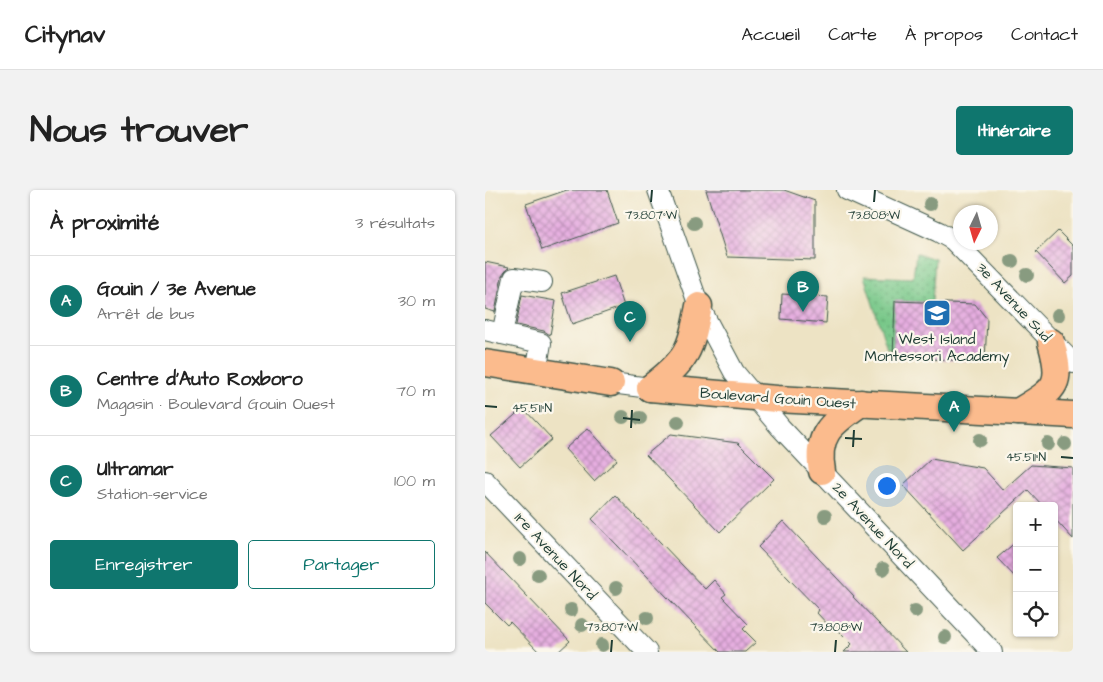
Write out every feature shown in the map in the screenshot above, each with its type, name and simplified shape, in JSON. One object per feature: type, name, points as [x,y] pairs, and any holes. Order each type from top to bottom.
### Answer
[{"type":"main road","points":[[650,388],[675,369],[685,356],[691,344],[699,306]]},
{"type":"main road","points":[[1018,412],[1044,396],[1055,383],[1057,364],[1051,342]]},
{"type":"main road","name":"Boulevard Gouin Ouest","points":[[485,363],[611,383]]},
{"type":"main road","name":"Boulevard Gouin Ouest","points":[[650,388],[755,397],[1073,415]]},
{"type":"main road","points":[[822,471],[821,450],[827,431],[836,420],[861,403]]},
{"type":"street","name":"2e Avenue Nord","points":[[658,190],[699,306],[726,360],[755,397],[822,471],[992,652]]},
{"type":"street","name":"3e Avenue Sud","points":[[847,190],[947,235],[968,254],[1073,363]]},
{"type":"street","points":[[535,372],[541,343],[493,332],[514,278],[542,282]]},
{"type":"street","name":"Boulevard Gouin Ouest","points":[[611,383],[650,388]]},
{"type":"street","name":"1re Avenue Nord","points":[[485,481],[647,652]]},
{"type":"green space","points":[[916,253],[935,259],[932,302],[895,301],[893,350],[887,349],[864,276],[913,278]]},
{"type":"building","points":[[567,190],[607,190],[618,223],[542,250],[526,204]]},
{"type":"building","points":[[706,190],[784,190],[815,201],[815,260],[727,257]]},
{"type":"building","points":[[1058,231],[1073,246],[1073,276],[1065,283],[1036,252]]},
{"type":"building","points":[[485,262],[509,267],[502,276],[495,312],[485,309]]},
{"type":"building","points":[[614,276],[624,306],[572,324],[562,293]]},
{"type":"building","points":[[782,294],[828,297],[826,323],[781,319]]},
{"type":"building","points":[[522,295],[556,301],[550,335],[544,331],[516,325]]},
{"type":"building","points":[[895,301],[975,304],[987,319],[985,362],[893,357]]},
{"type":"building","points":[[523,408],[552,439],[520,467],[491,436]]},
{"type":"building","points":[[588,428],[617,460],[594,481],[565,449]]},
{"type":"building","points":[[671,434],[738,443],[774,479],[720,532],[646,455]]},
{"type":"building","points":[[931,459],[983,468],[1003,490],[1031,465],[1073,468],[1073,539],[1058,522],[1058,502],[1039,502],[1028,490],[963,550],[903,485]]},
{"type":"building","points":[[615,495],[705,589],[714,580],[726,594],[722,597],[748,624],[743,629],[756,642],[745,652],[720,652],[592,519]]},
{"type":"building","points":[[783,521],[906,652],[844,652],[852,644],[832,624],[829,626],[817,613],[819,610],[758,547]]},
{"type":"building","points":[[1013,544],[1013,575],[997,558]]},
{"type":"building","points":[[485,552],[570,641],[558,652],[539,652],[510,622],[507,625],[485,603]]},
{"type":"place","name":"Centre d'Auto Roxboro","points":[[803,312]]},
{"type":"place","name":"West Island Montessori Academy","points":[[937,313]]},
{"type":"place","name":"Ultramar","points":[[630,342]]},
{"type":"place","name":"Gouin / 3e Avenue","points":[[954,432]]}]
